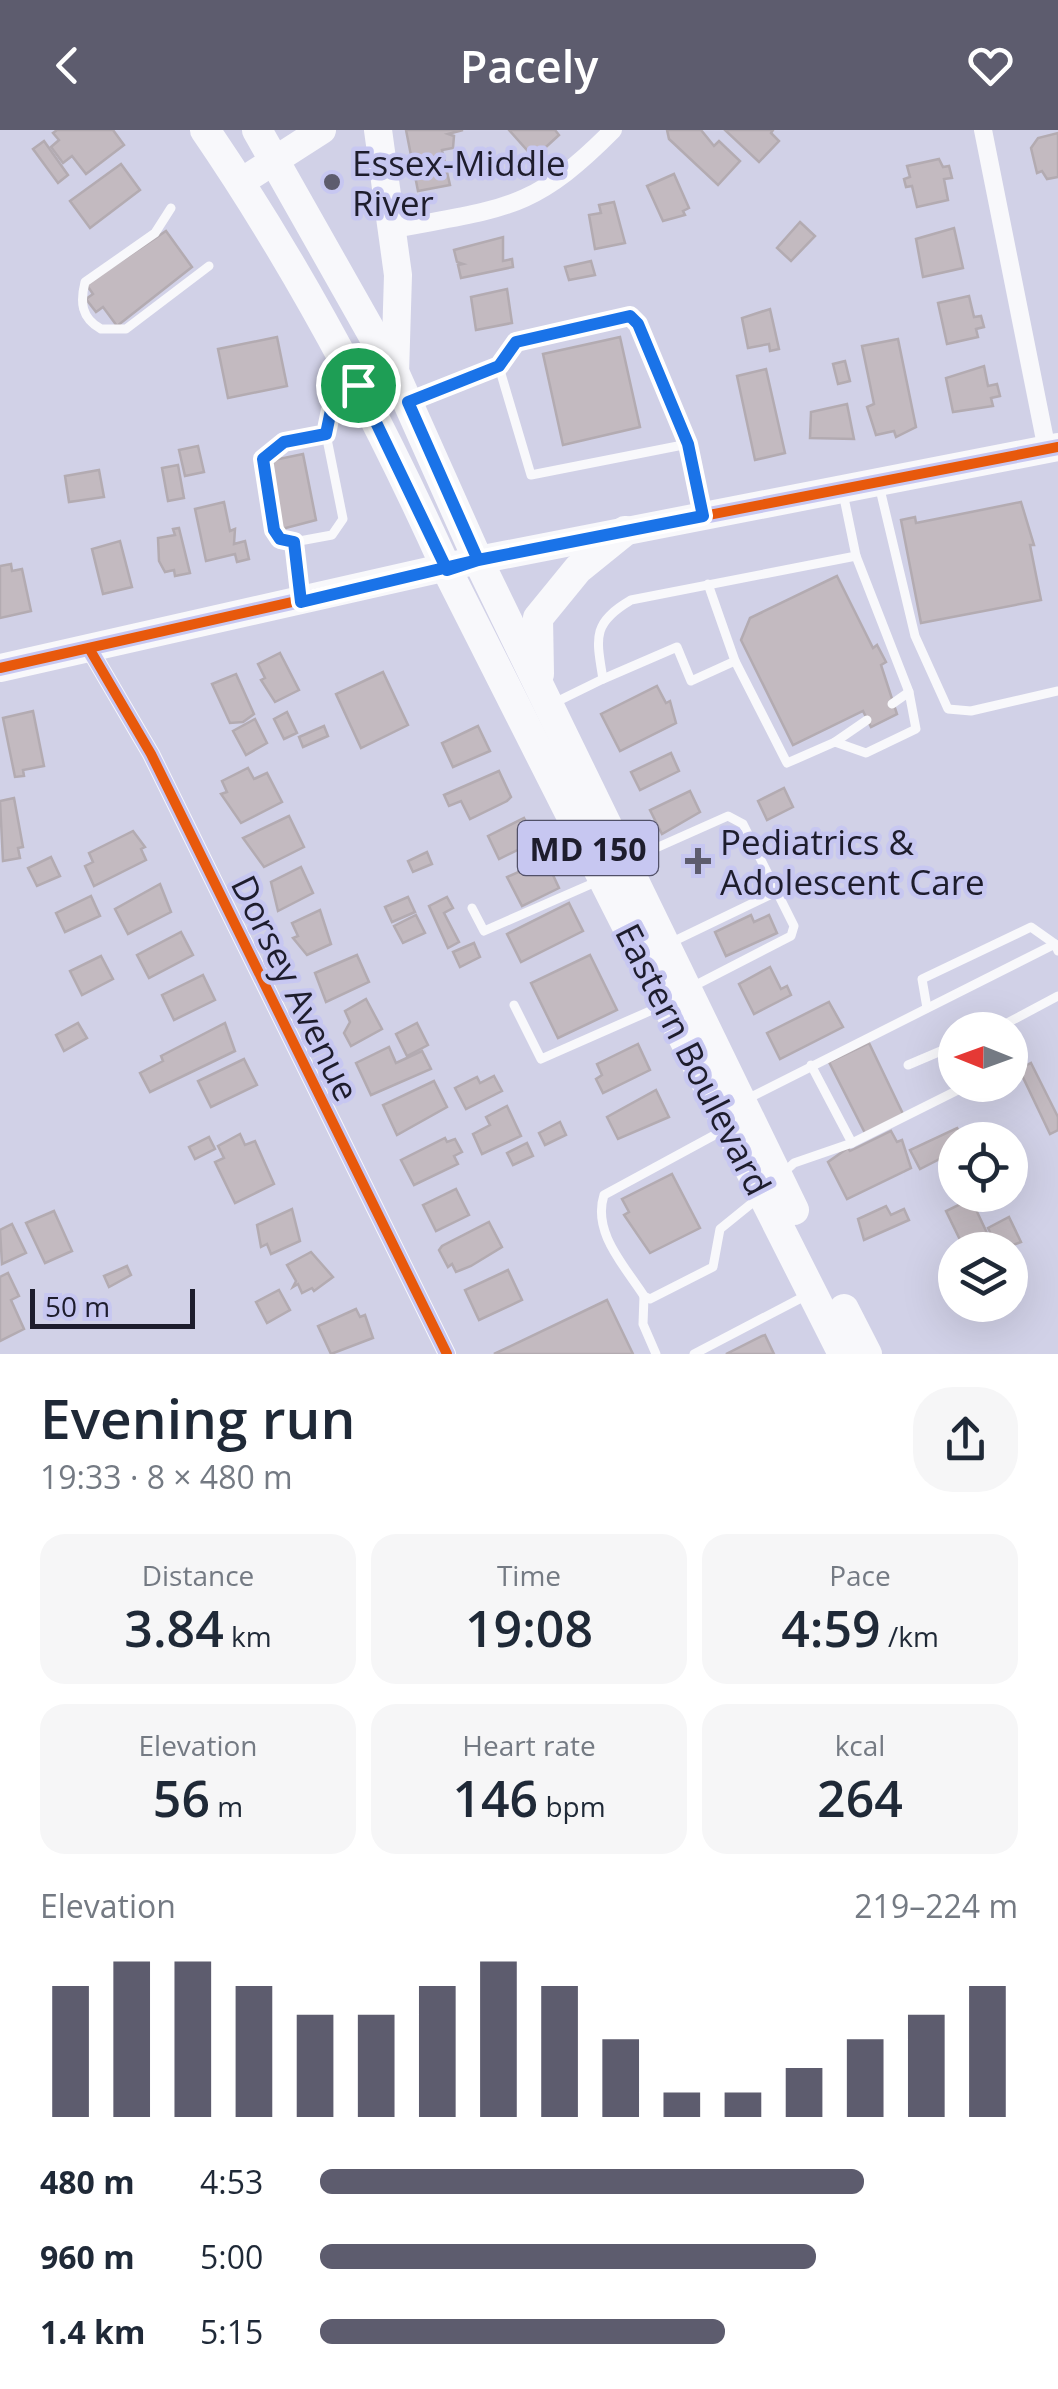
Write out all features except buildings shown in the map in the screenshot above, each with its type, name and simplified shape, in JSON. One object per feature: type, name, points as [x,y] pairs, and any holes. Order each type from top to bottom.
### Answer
[{"type":"main road","name":"Eastern Boulevard","points":[[205,130],[241,182],[358,385],[447,570],[614,870],[771,1185],[866,1354]]},
{"type":"main road","name":"Eastern Boulevard","points":[[257,130],[402,388],[545,699],[614,870],[666,946],[677,996]]},
{"type":"main road","points":[[545,699],[536,644],[538,618],[578,569],[625,532]]},
{"type":"main road","name":"Eastern Boulevard","points":[[771,1185],[812,1292],[843,1354]]},
{"type":"street","points":[[241,182],[322,130]]},
{"type":"street","points":[[378,130],[394,229],[402,388]]},
{"type":"street","points":[[394,229],[527,201],[558,182],[613,130]]},
{"type":"street","points":[[0,668],[478,560],[1053,449],[982,130]]},
{"type":"street","name":"Dorsey Avenue","points":[[90,650],[151,754],[447,1354]]},
{"type":"lane","points":[[171,208],[155,233],[85,282],[84,312],[100,330],[126,329],[210,266]]},
{"type":"lane","points":[[402,388],[499,366],[516,342],[630,316],[638,324],[688,444],[703,516]]},
{"type":"lane","points":[[499,366],[532,475],[688,444]]},
{"type":"lane","points":[[326,434],[284,442],[263,459],[274,530],[280,539],[294,542],[332,535],[343,520],[326,434],[331,410],[358,385]]},
{"type":"lane","points":[[878,483],[915,636],[948,709],[970,712],[1058,691]]},
{"type":"lane","points":[[835,742],[866,753],[916,729],[908,692],[856,556],[842,490]]},
{"type":"lane","points":[[294,542],[301,602]]},
{"type":"lane","points":[[603,679],[596,634],[609,612],[631,600],[856,556]]},
{"type":"lane","points":[[708,584],[735,661],[787,763],[835,742],[867,720]]},
{"type":"lane","points":[[545,699],[677,648],[691,681],[735,661]]},
{"type":"lane","points":[[892,704],[908,692]]},
{"type":"lane","points":[[472,908],[484,932],[728,816],[744,824],[794,926],[791,936],[677,996],[541,1058],[514,1005]]},
{"type":"lane","points":[[666,946],[776,892]]},
{"type":"lane","points":[[927,1008],[922,979],[1031,927],[1056,948],[812,1065],[604,1195],[599,1210],[602,1228],[650,1300],[713,1267],[719,1256],[720,1229],[746,1213],[794,1163],[852,1144],[938,1100]]},
{"type":"lane","points":[[1026,1012],[1058,996]]},
{"type":"lane","points":[[908,1065],[938,1052]]},
{"type":"lane","points":[[812,1065],[852,1144]]},
{"type":"lane","points":[[694,1354],[812,1292]]},
{"type":"lane","points":[[644,1296],[643,1324],[656,1354]]},
{"type":"cycle path","points":[[0,668],[478,560],[1058,447]]},
{"type":"cycle path","points":[[90,650],[151,754],[447,1354]]},
{"type":"place","name":"Essex-Middle River","points":[[332,182]]},
{"type":"place","name":"Pediatrics & Adolescent Care","points":[[698,861]]},
{"type":"route","points":[[358,385],[331,410],[326,434],[278,444],[263,459],[274,530],[280,539],[294,542],[301,602],[447,570],[478,560],[703,516],[688,444],[638,324],[630,316],[516,342],[499,366],[408,402],[478,560],[447,570],[392,448],[358,385]]}]
